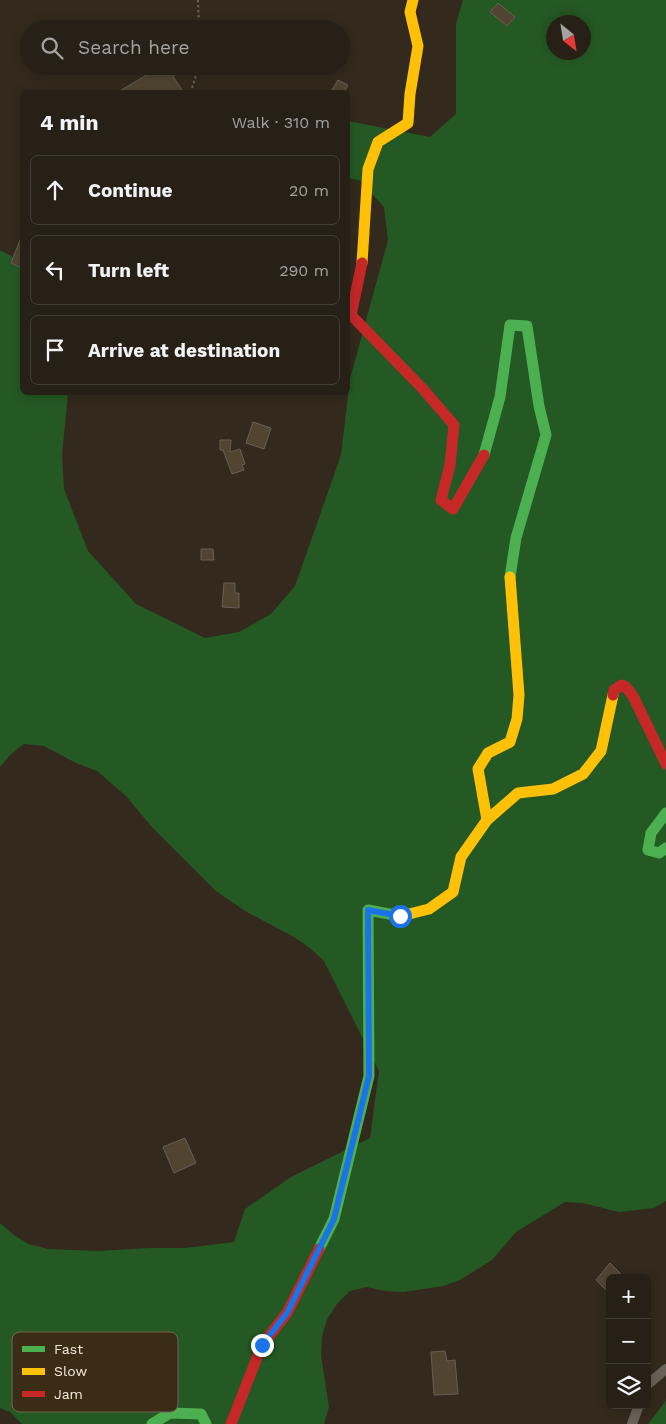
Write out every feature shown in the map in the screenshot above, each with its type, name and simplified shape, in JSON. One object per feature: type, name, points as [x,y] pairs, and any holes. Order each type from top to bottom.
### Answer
[{"type":"street","points":[[414,0],[410,12],[418,46],[410,94],[408,123],[378,142],[368,169],[363,256],[351,315],[423,389],[454,425],[450,465],[441,500],[453,508],[483,459],[500,397],[510,325],[526,326],[539,406],[546,436],[516,538],[509,580],[519,695],[517,719],[510,742],[488,753],[478,769],[487,820]]},
{"type":"street","points":[[231,1424],[262,1345],[287,1313],[334,1219],[369,1076],[368,910],[400,916],[429,909],[453,892],[461,856],[487,820],[518,793],[552,789],[583,774],[601,751],[614,690],[622,685],[633,696],[666,764]]},
{"type":"street","points":[[666,813],[651,833],[648,850],[659,853],[666,848]]},
{"type":"street","points":[[651,1382],[666,1369]]},
{"type":"street","points":[[632,1424],[638,1409]]},
{"type":"street","points":[[152,1424],[170,1413],[201,1414],[206,1424]]},
{"type":"path","points":[[198,0],[199,20]]},
{"type":"path","points":[[190,90],[196,75]]},
{"type":"green space","points":[[463,0],[666,0],[666,1201],[654,1208],[619,1212],[583,1203],[565,1202],[516,1232],[492,1260],[460,1280],[443,1286],[404,1292],[385,1291],[367,1287],[350,1291],[337,1304],[327,1319],[322,1337],[321,1355],[329,1407],[324,1424],[22,1424],[10,1412],[0,1408],[0,1223],[28,1244],[48,1249],[98,1251],[185,1248],[234,1242],[245,1209],[291,1177],[370,1138],[379,1071],[324,961],[294,937],[245,911],[216,891],[151,826],[126,796],[97,771],[76,763],[44,746],[24,744],[10,755],[0,767],[0,250],[20,261],[20,395],[68,395],[62,455],[64,489],[88,551],[136,604],[205,638],[239,632],[271,614],[295,586],[341,455],[348,395],[350,395],[350,379],[388,240],[384,207],[359,180],[350,178],[350,121],[430,137],[456,114],[456,24]]},
{"type":"green space","points":[[666,1399],[666,1424],[648,1424],[665,1402]]},
{"type":"building","points":[[498,3],[515,17],[507,26],[490,12]]},
{"type":"building","points":[[147,75],[175,75],[173,76],[182,90],[121,90]]},
{"type":"building","points":[[338,80],[348,85],[345,90],[332,90]]},
{"type":"building","points":[[20,240],[20,267],[11,263]]},
{"type":"building","points":[[253,422],[271,428],[264,449],[246,443]]},
{"type":"building","points":[[220,440],[231,440],[230,452],[240,449],[245,464],[242,465],[244,470],[232,474],[223,450],[220,450]]},
{"type":"building","points":[[201,549],[213,549],[214,560],[201,560]]},
{"type":"building","points":[[224,583],[235,583],[235,593],[239,593],[239,608],[222,607]]},
{"type":"building","points":[[185,1138],[196,1163],[174,1173],[163,1147]]},
{"type":"building","points":[[610,1263],[621,1274],[606,1274],[606,1290],[596,1280]]},
{"type":"building","points":[[445,1351],[447,1361],[455,1360],[458,1394],[434,1395],[431,1352]]},
{"type":"traffic: fast","points":[[484,455],[500,397],[510,325],[527,326],[539,406],[546,435],[516,538],[510,577]]},
{"type":"traffic: fast","points":[[666,813],[651,833],[648,850],[659,853],[666,848]]},
{"type":"traffic: fast","points":[[319,1249],[334,1219],[369,1076],[368,910],[400,916],[405,915]]},
{"type":"traffic: fast","points":[[152,1424],[170,1413],[201,1414],[206,1424]]},
{"type":"traffic: slow","points":[[362,263],[368,169],[378,142],[408,123],[410,94],[418,46],[410,12],[413,0]]},
{"type":"traffic: slow","points":[[487,820],[478,769],[488,753],[510,742],[517,719],[519,695],[510,577]]},
{"type":"traffic: slow","points":[[405,915],[429,909],[453,892],[461,857],[487,820],[518,793],[553,789],[583,774],[601,751],[613,695]]},
{"type":"traffic: jam","points":[[362,263],[351,315],[423,389],[454,425],[450,465],[441,500],[453,509],[484,455]]},
{"type":"traffic: jam","points":[[613,695],[614,690],[622,685],[633,696],[666,764]]},
{"type":"traffic: jam","points":[[231,1424],[262,1345],[287,1313],[319,1249]]},
{"type":"route","points":[[262,1345],[287,1313],[334,1219],[369,1076],[368,910],[400,916]]}]
